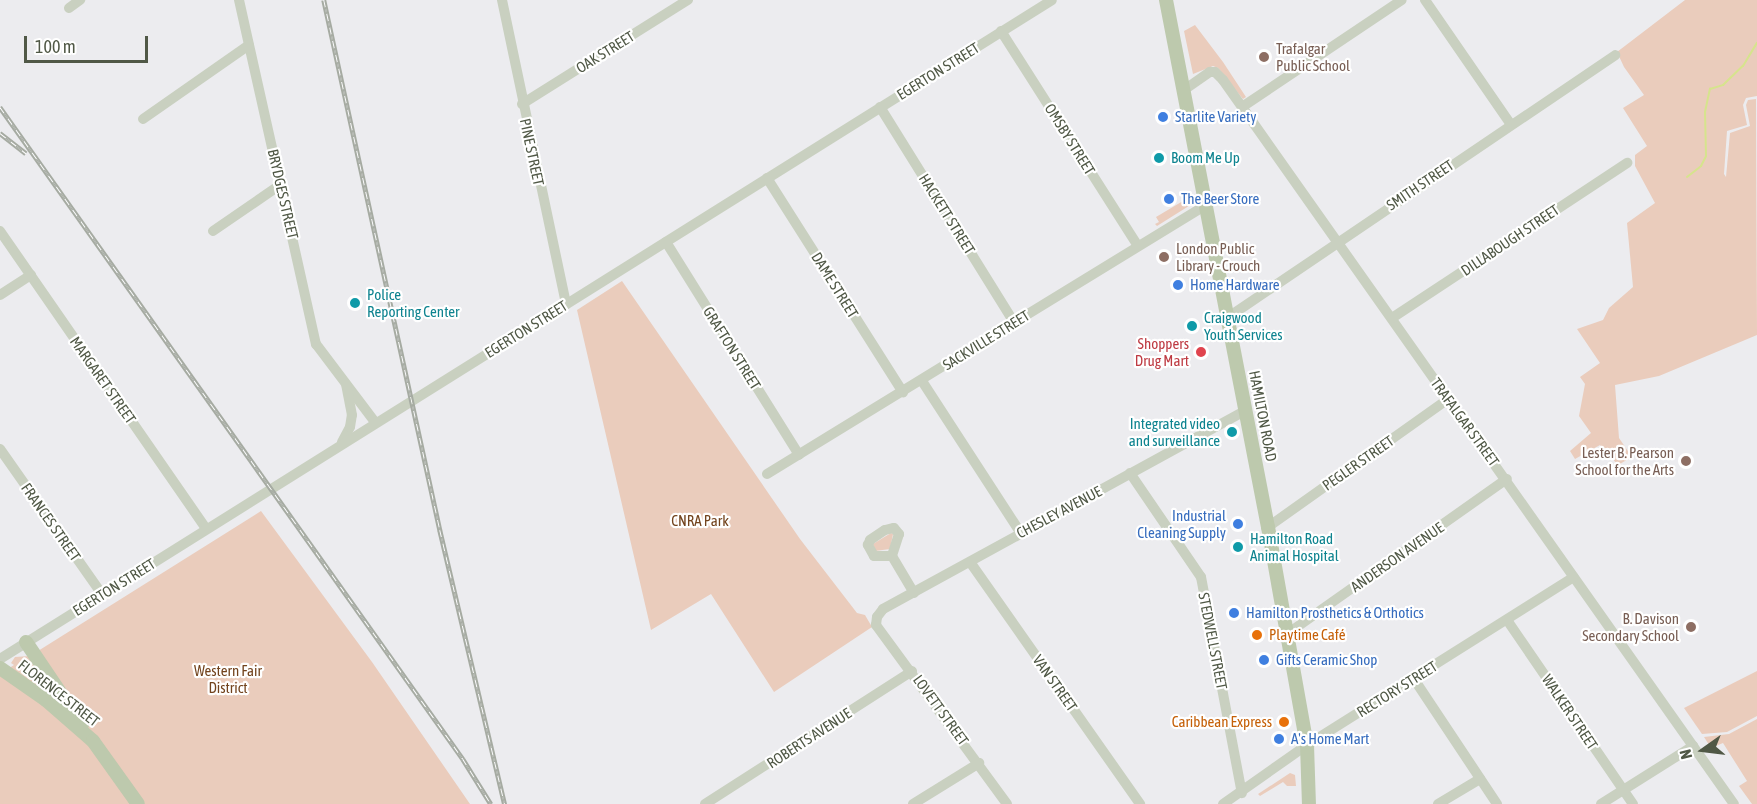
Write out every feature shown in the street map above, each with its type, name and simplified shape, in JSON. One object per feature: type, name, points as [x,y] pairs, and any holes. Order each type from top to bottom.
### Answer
[{"type":"main road","name":"HAMILTON ROAD","points":[[1166,0],[1268,527],[1307,745],[1309,804]]},
{"type":"main road","points":[[26,642],[93,741]]},
{"type":"main road","name":"FLORENCE STREET","points":[[0,668],[46,700],[93,741],[138,804]]},
{"type":"street","points":[[69,8],[80,0]]},
{"type":"street","name":"BRYDGES STREET","points":[[239,0],[316,344],[375,422]]},
{"type":"street","name":"PINE STREET","points":[[502,0],[522,104],[566,304]]},
{"type":"street","name":"OAK STREET","points":[[522,104],[688,0]]},
{"type":"street","name":"EGERTON STREET","points":[[0,659],[1052,0]]},
{"type":"street","points":[[1242,107],[1402,0]]},
{"type":"street","points":[[1425,0],[1510,123]]},
{"type":"street","name":"OMSBY STREET","points":[[1001,32],[1138,246]]},
{"type":"street","points":[[143,119],[249,45]]},
{"type":"street","name":"SMITH STREET","points":[[1227,318],[1510,123],[1615,55]]},
{"type":"street","name":"TRAFALGAR STREET","points":[[1184,90],[1204,75],[1215,72],[1242,107],[1507,479],[1734,804]]},
{"type":"street","name":"HACKETT STREET","points":[[880,107],[1014,322]]},
{"type":"street","name":"DILLABOUGH STREET","points":[[1392,318],[1627,163]]},
{"type":"street","name":"DAME STREET","points":[[767,178],[903,392]]},
{"type":"street","points":[[213,231],[280,185]]},
{"type":"street","name":"SACKVILLE STREET","points":[[767,474],[1206,205]]},
{"type":"street","name":"MARGARET STREET","points":[[0,231],[207,528]]},
{"type":"street","name":"GRAFTON STREET","points":[[666,242],[799,454]]},
{"type":"street","points":[[0,295],[31,275]]},
{"type":"street","points":[[340,444],[350,427],[352,415],[345,380]]},
{"type":"street","points":[[922,381],[1020,532]]},
{"type":"street","name":"PEGLER STREET","points":[[1268,527],[1448,399]]},
{"type":"street","name":"CHESLEY AVENUE","points":[[877,617],[883,609],[1020,532],[1245,411]]},
{"type":"street","name":"FRANCES STREET","points":[[0,449],[102,594]]},
{"type":"street","name":"STEDWELL STREET","points":[[1130,473],[1201,577],[1242,793]]},
{"type":"street","name":"ANDERSON AVENUE","points":[[1287,634],[1507,479]]},
{"type":"street","points":[[892,556],[914,593]]},
{"type":"street","name":"VAN STREET","points":[[970,562],[1140,804]]},
{"type":"street","name":"RECTORY STREET","points":[[1223,804],[1242,793],[1307,745],[1574,578]]},
{"type":"street","name":"LOVETT STREET","points":[[877,617],[876,625],[912,671],[1007,804]]},
{"type":"street","name":"WALKER STREET","points":[[1507,620],[1633,804]]},
{"type":"street","name":"ROBERTS AVENUE","points":[[705,804],[912,671]]},
{"type":"street","points":[[1414,679],[1497,804]]},
{"type":"street","points":[[1601,804],[1693,746]]},
{"type":"street","points":[[913,804],[979,763]]},
{"type":"street","points":[[1438,804],[1480,779]]},
{"type":"green space","points":[[1685,0],[1757,0],[1757,96],[1746,98],[1743,105],[1747,125],[1727,131],[1724,174],[1726,177],[1730,133],[1750,126],[1746,105],[1748,100],[1756,99],[1757,335],[1659,376],[1615,385],[1619,438],[1632,457],[1618,465],[1600,445],[1575,459],[1570,451],[1591,433],[1579,416],[1585,384],[1580,377],[1600,363],[1577,329],[1603,320],[1609,308],[1633,287],[1627,223],[1655,203],[1635,166],[1635,155],[1647,146],[1623,108],[1644,95],[1624,67],[1617,52]]},
{"type":"green space","points":[[1195,25],[1246,97],[1243,99],[1218,68],[1213,66],[1193,74],[1184,31]]},
{"type":"green space","points":[[1188,198],[1192,204],[1157,226],[1155,224],[1159,222],[1156,217]]},
{"type":"green space","name":"CNRA Park","points":[[622,281],[800,539],[857,613],[865,615],[872,627],[774,692],[711,594],[651,630],[577,310]]},
{"type":"green space","name":"Western Fair District","points":[[261,511],[372,662],[470,804],[0,804],[0,674],[14,665],[11,663],[15,657],[30,656]]},
{"type":"green space","points":[[893,534],[890,549],[875,551],[873,544]]},
{"type":"green space","points":[[1757,671],[1757,716],[1727,732],[1702,734],[1684,708]]},
{"type":"green space","points":[[1757,719],[1757,804],[1752,804],[1739,786],[1747,781],[1723,743],[1711,748],[1704,737],[1729,734]]},
{"type":"green space","points":[[1290,773],[1295,775],[1296,786],[1287,786],[1283,782],[1260,796],[1258,794]]},
{"type":"waterway","points":[[1687,177],[1701,166],[1706,156],[1705,112],[1710,89],[1723,85],[1743,66],[1757,43]]},
{"type":"railway","points":[[324,0],[440,530],[505,804]]},
{"type":"railway","points":[[0,107],[463,759],[491,804]]},
{"type":"railway","points":[[0,133],[26,153]]},
{"type":"place","name":"Trafalgar Public School","points":[[1264,57]]},
{"type":"place","name":"Starlite Variety","points":[[1163,117]]},
{"type":"place","name":"Boom Me Up","points":[[1159,158]]},
{"type":"place","name":"The Beer Store","points":[[1169,199]]},
{"type":"place","name":"London Public Library - Crouch","points":[[1164,257]]},
{"type":"place","name":"Home Hardware","points":[[1178,285]]},
{"type":"place","name":"Police Reporting Center","points":[[355,303]]},
{"type":"place","name":"Craigwood Youth Services","points":[[1192,326]]},
{"type":"place","name":"Shoppers Drug Mart","points":[[1201,352]]},
{"type":"place","name":"Integrated video and surveillance","points":[[1232,432]]},
{"type":"place","name":"Lester B. Pearson School for the Arts","points":[[1686,461]]},
{"type":"place","name":"Industrial Cleaning Supply","points":[[1238,524]]},
{"type":"place","name":"Hamilton Road Animal Hospital","points":[[1238,547]]},
{"type":"place","name":"Hamilton Prosthetics & Orthotics","points":[[1234,613]]},
{"type":"place","name":"B. Davison Secondary School","points":[[1691,627]]},
{"type":"place","name":"Playtime Café","points":[[1257,635]]},
{"type":"place","name":"Gifts Ceramic Shop","points":[[1264,660]]},
{"type":"place","name":"Caribbean Express","points":[[1284,722]]},
{"type":"place","name":"A's Home Mart","points":[[1279,739]]}]
